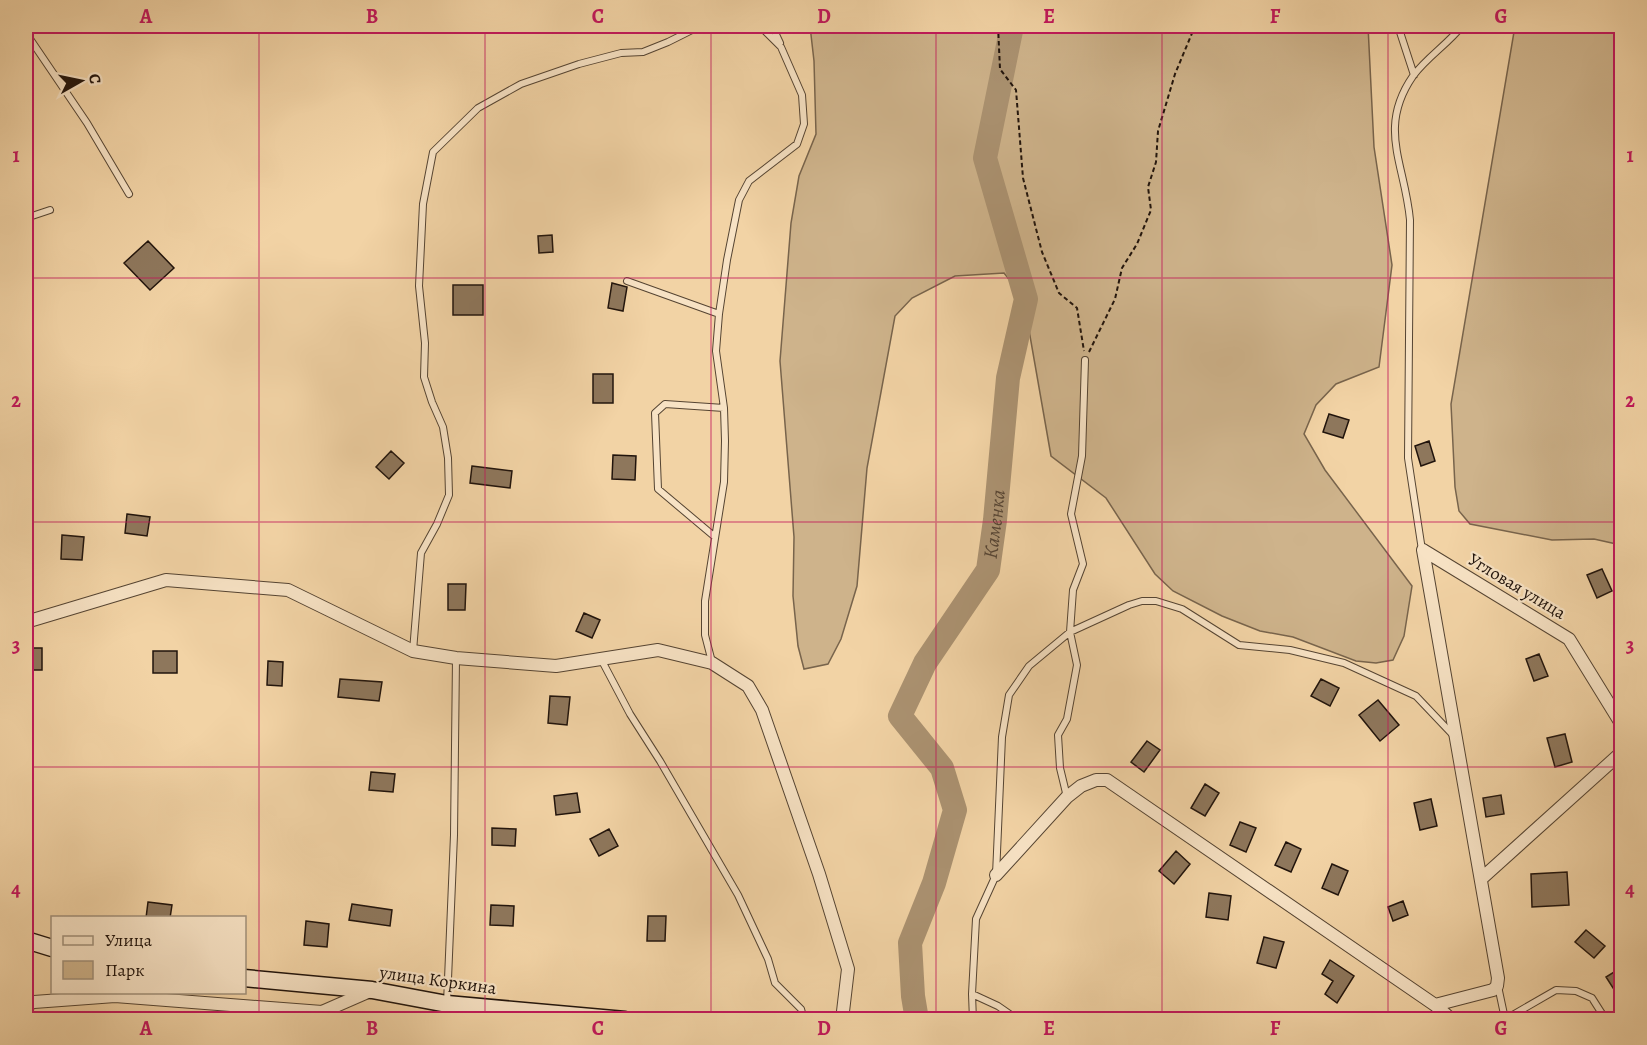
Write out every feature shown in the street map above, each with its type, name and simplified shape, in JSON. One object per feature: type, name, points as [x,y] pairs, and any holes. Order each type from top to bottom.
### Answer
[{"type":"main road","points":[[26,940],[51,948]]},
{"type":"main road","name":"улица Коркина","points":[[246,978],[372,990],[447,1004],[626,1020]]},
{"type":"street","points":[[1422,550],[1497,986],[1492,990],[1435,1005]]},
{"type":"street","name":"Угловая улица","points":[[1422,550],[1569,639],[1622,725]]},
{"type":"street","points":[[26,622],[166,580],[288,590],[413,651],[456,658],[556,666],[658,650],[712,663],[748,686],[762,710],[819,874],[849,969],[842,1020]]},
{"type":"street","points":[[1480,879],[1622,752]]},
{"type":"street","points":[[996,875],[1067,797],[1096,780],[1107,780],[1435,1005],[1452,1020]]},
{"type":"street","points":[[322,1012],[372,990]]},
{"type":"street","points":[[26,1005],[34,1002],[114,996],[322,1012],[340,1020]]},
{"type":"lane","points":[[413,651],[421,553],[437,524],[449,495],[448,458],[443,427],[424,377],[425,343],[418,286],[423,204],[433,152],[478,108],[521,84],[579,64],[621,53],[642,51],[668,42],[698,27],[707,26]]},
{"type":"lane","points":[[752,26],[762,28],[782,47]]},
{"type":"lane","points":[[712,663],[705,635],[705,601],[724,482],[724,408],[716,351],[727,260],[739,200],[749,181],[797,144],[804,124],[802,94],[772,26]]},
{"type":"lane","points":[[1398,26],[1414,75]]},
{"type":"lane","points":[[1422,550],[1408,458],[1410,220],[1408,196],[1394,136],[1397,108],[1414,75],[1462,26]]},
{"type":"lane","points":[[26,33],[87,123],[129,194]]},
{"type":"lane","points":[[26,223],[29,218],[50,210]]},
{"type":"lane","points":[[627,281],[719,314]]},
{"type":"lane","points":[[1067,797],[1060,768],[1058,735],[1066,719],[1077,665],[1070,632],[1073,590],[1083,564],[1071,514],[1082,456],[1085,360]]},
{"type":"lane","points":[[715,537],[658,489],[655,413],[665,404],[724,408]]},
{"type":"lane","points":[[973,1020],[976,919],[996,875],[1002,737],[1009,695],[1029,666],[1070,632],[1129,605],[1142,601],[1156,601],[1182,609],[1239,645],[1290,650],[1344,663],[1416,696],[1456,738]]},
{"type":"lane","points":[[447,1004],[454,835],[456,658]]},
{"type":"lane","points":[[601,659],[630,714],[738,895],[768,959],[775,983],[801,1009],[804,1020]]},
{"type":"lane","points":[[1497,986],[1505,1019],[1556,990],[1576,991],[1592,998],[1606,1020]]},
{"type":"lane","points":[[972,994],[1018,1020]]},
{"type":"path","points":[[998,26],[1000,69],[1016,90],[1023,178],[1042,252],[1059,293],[1077,308],[1085,360]]},
{"type":"path","points":[[1085,360],[1115,299],[1122,268],[1137,244],[1150,210],[1148,187],[1156,162],[1158,131],[1175,74],[1195,26]]},
{"type":"green space","points":[[810,26],[1368,26],[1374,147],[1392,265],[1379,367],[1336,384],[1316,405],[1304,434],[1325,470],[1412,586],[1404,636],[1393,660],[1376,663],[1356,661],[1293,637],[1260,631],[1222,616],[1173,591],[1155,574],[1106,498],[1051,456],[1026,313],[1016,288],[1004,273],[955,276],[912,298],[895,316],[867,468],[857,586],[841,639],[828,664],[804,669],[798,646],[793,596],[794,537],[780,361],[791,223],[799,176],[816,134],[814,61]]},
{"type":"green space","points":[[1515,26],[1621,26],[1621,545],[1594,539],[1552,540],[1470,524],[1459,511],[1455,487],[1451,404]]},
{"type":"building","points":[[552,235],[553,252],[539,253],[538,236]]},
{"type":"building","points":[[148,241],[174,268],[150,290],[124,263]]},
{"type":"building","points":[[612,283],[627,287],[623,311],[608,308]]},
{"type":"building","points":[[453,285],[483,285],[483,315],[453,315]]},
{"type":"building","points":[[593,374],[613,374],[613,403],[593,403]]},
{"type":"building","points":[[1329,414],[1349,420],[1343,438],[1323,432]]},
{"type":"building","points":[[1429,441],[1435,461],[1421,466],[1415,446]]},
{"type":"building","points":[[391,451],[404,463],[389,479],[376,467]]},
{"type":"building","points":[[613,455],[636,456],[635,480],[612,479]]},
{"type":"building","points":[[472,466],[512,471],[510,488],[470,483]]},
{"type":"building","points":[[127,514],[150,517],[147,536],[125,533]]},
{"type":"building","points":[[62,535],[84,537],[82,560],[61,559]]},
{"type":"building","points":[[1602,569],[1612,591],[1597,598],[1587,575]]},
{"type":"building","points":[[448,584],[466,584],[465,610],[448,610]]},
{"type":"building","points":[[584,613],[600,620],[592,638],[576,631]]},
{"type":"building","points":[[26,648],[42,648],[42,670],[26,670]]},
{"type":"building","points":[[153,651],[177,651],[177,673],[153,673]]},
{"type":"building","points":[[1539,654],[1548,676],[1534,681],[1526,659]]},
{"type":"building","points":[[268,661],[283,662],[282,686],[267,685]]},
{"type":"building","points":[[340,679],[382,682],[379,701],[338,697]]},
{"type":"building","points":[[1321,679],[1339,688],[1330,706],[1311,696]]},
{"type":"building","points":[[550,696],[570,697],[567,725],[548,723]]},
{"type":"building","points":[[1378,700],[1399,725],[1380,741],[1359,715]]},
{"type":"building","points":[[1565,734],[1572,762],[1555,767],[1547,738]]},
{"type":"building","points":[[1147,741],[1160,750],[1144,772],[1131,762]]},
{"type":"building","points":[[371,772],[395,774],[393,792],[369,790]]},
{"type":"building","points":[[1205,784],[1219,793],[1205,816],[1191,808]]},
{"type":"building","points":[[577,793],[580,812],[556,815],[554,796]]},
{"type":"building","points":[[1501,795],[1504,814],[1486,817],[1483,798]]},
{"type":"building","points":[[1431,799],[1437,826],[1420,830],[1414,803]]},
{"type":"building","points":[[1240,822],[1256,828],[1246,852],[1230,845]]},
{"type":"building","points":[[492,828],[516,829],[515,846],[492,845]]},
{"type":"building","points":[[609,829],[618,846],[599,856],[590,839]]},
{"type":"building","points":[[1286,842],[1301,849],[1291,872],[1275,865]]},
{"type":"building","points":[[1176,851],[1190,864],[1174,884],[1159,871]]},
{"type":"building","points":[[1332,864],[1348,871],[1338,895],[1322,888]]},
{"type":"building","points":[[1567,872],[1569,905],[1532,907],[1531,874]]},
{"type":"building","points":[[1209,893],[1231,896],[1228,920],[1206,917]]},
{"type":"building","points":[[1403,901],[1408,915],[1393,921],[1388,907]]},
{"type":"building","points":[[148,902],[172,905],[170,916],[146,916]]},
{"type":"building","points":[[352,904],[392,910],[390,926],[349,920]]},
{"type":"building","points":[[491,905],[514,906],[513,926],[490,925]]},
{"type":"building","points":[[648,916],[666,916],[665,941],[647,941]]},
{"type":"building","points":[[306,921],[329,924],[327,947],[304,945]]},
{"type":"building","points":[[1586,930],[1605,946],[1594,958],[1575,942]]},
{"type":"building","points":[[1264,937],[1284,942],[1276,968],[1257,963]]},
{"type":"building","points":[[1330,960],[1354,976],[1337,1003],[1325,994],[1333,981],[1322,974]]},
{"type":"building","points":[[1622,967],[1622,1002],[1606,977]]},
{"type":"waterway","name":"Каменка","points":[[917,1020],[913,996],[910,943],[934,883],[955,810],[942,768],[900,716],[925,663],[988,570],[1008,378],[1026,299],[985,158],[1012,26]]}]
